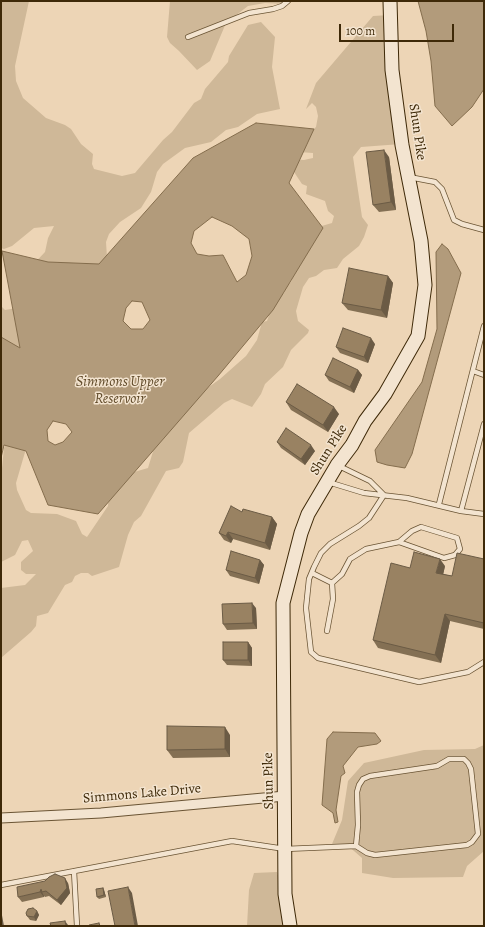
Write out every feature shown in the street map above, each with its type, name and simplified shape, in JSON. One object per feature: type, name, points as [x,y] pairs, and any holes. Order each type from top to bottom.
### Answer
[{"type":"main road","name":"Shun Pike","points":[[290,926],[285,894],[283,603],[301,533],[308,514],[337,466],[386,394],[418,336],[424,285],[421,241],[408,177],[392,70],[390,1]]},
{"type":"street","name":"Simmons Lake Drive","points":[[1,818],[101,813],[285,796]]},
{"type":"lane","points":[[188,37],[250,13],[282,6],[288,1]]},
{"type":"lane","points":[[408,177],[435,182],[442,189],[454,220],[462,224],[484,230]]},
{"type":"lane","points":[[438,504],[484,326]]},
{"type":"lane","points":[[473,371],[484,375]]},
{"type":"lane","points":[[461,511],[484,424]]},
{"type":"lane","points":[[337,466],[370,481],[384,495]]},
{"type":"lane","points":[[328,482],[364,493],[438,504],[461,511],[484,514]]},
{"type":"lane","points":[[384,495],[368,518],[359,526],[330,544],[321,553],[312,573],[307,592],[306,608],[311,652],[318,658],[419,682],[468,672],[484,662]]},
{"type":"lane","points":[[332,583],[342,574],[350,559],[366,549],[399,542],[412,531],[421,528],[457,538],[460,548],[455,555],[444,558],[399,542]]},
{"type":"lane","points":[[312,573],[332,583]]},
{"type":"lane","points":[[327,630],[333,599],[332,583]]},
{"type":"lane","points":[[1,885],[232,841],[285,848],[356,846],[367,853],[375,855],[467,845],[472,842],[478,834],[471,769],[468,763],[464,759],[449,759],[437,766],[370,776],[363,779],[357,792],[358,825],[356,846]]},
{"type":"lane","points":[[74,871],[77,926]]},
{"type":"shaded area","points":[[1,1],[29,1],[15,66],[16,81],[23,98],[46,118],[65,125],[71,129],[81,144],[93,154],[92,164],[94,169],[122,176],[135,173],[163,140],[172,132],[194,103],[201,99],[205,89],[228,62],[229,56],[248,25],[261,22],[275,37],[272,67],[280,109],[257,114],[238,127],[226,130],[211,142],[185,148],[163,164],[157,172],[151,192],[141,208],[120,222],[109,234],[106,242],[107,258],[99,268],[27,271],[45,252],[48,238],[54,226],[34,228],[12,246],[4,249],[1,248]]},
{"type":"shaded area","points":[[170,1],[290,1],[286,4],[265,3],[248,6],[226,23],[210,61],[197,70],[170,43],[167,37]]},
{"type":"shaded area","points":[[391,15],[401,144],[361,147],[353,157],[362,217],[368,225],[359,246],[343,259],[337,268],[324,270],[316,276],[309,278],[303,287],[296,311],[298,321],[309,330],[308,333],[291,350],[283,367],[265,384],[261,394],[252,407],[232,399],[224,403],[189,433],[183,462],[179,468],[166,471],[141,516],[134,522],[128,535],[119,567],[92,576],[88,573],[81,573],[75,576],[72,582],[65,585],[48,613],[37,616],[36,626],[31,632],[1,658],[1,588],[25,585],[36,574],[26,574],[21,570],[21,562],[33,551],[28,540],[22,541],[15,555],[1,562],[1,478],[4,448],[9,439],[28,442],[16,483],[17,490],[26,510],[31,513],[57,514],[76,521],[82,534],[87,537],[108,506],[109,491],[117,477],[148,468],[154,448],[199,394],[220,379],[246,356],[257,340],[262,322],[267,321],[276,295],[284,293],[286,286],[291,282],[308,230],[332,223],[334,216],[328,211],[325,201],[306,194],[307,186],[302,184],[294,172],[274,158],[304,160],[313,158],[313,153],[299,152],[300,145],[307,145],[307,135],[316,127],[318,116],[316,107],[312,103],[306,109],[316,83],[373,16]]},
{"type":"shaded area","points":[[1,306],[5,310],[17,308],[20,347],[13,358],[1,362]]},
{"type":"shaded area","points":[[484,745],[484,851],[467,866],[463,877],[393,878],[362,873],[362,858],[346,844],[332,844],[342,820],[348,781],[364,763],[424,750],[475,749]]},
{"type":"shaded area","points":[[277,872],[291,926],[247,926],[249,890],[254,873]]},
{"type":"water","points":[[418,1],[484,1],[484,89],[472,107],[452,126],[435,106],[431,61],[426,31]]},
{"type":"water","name":"Simmons Upper Reservoir","points":[[256,123],[314,129],[289,183],[323,228],[273,310],[218,376],[98,514],[48,505],[26,451],[4,445],[1,458],[1,337],[20,348],[2,251],[48,262],[99,264],[193,158]],"holes":[[[212,217],[232,226],[249,239],[252,256],[246,275],[237,282],[223,255],[209,256],[197,254],[191,243],[194,231]],[[132,301],[142,302],[150,320],[143,329],[131,329],[123,321],[126,308]],[[53,421],[66,424],[72,432],[63,442],[55,445],[48,441],[47,430]]]},
{"type":"water","points":[[442,244],[448,249],[461,273],[412,454],[405,468],[387,465],[377,462],[375,450],[422,382],[437,329],[436,252]]},
{"type":"water","points":[[333,732],[375,733],[381,741],[377,744],[358,747],[343,766],[345,773],[341,776],[336,810],[338,822],[335,823],[333,813],[322,805],[327,739]]},
{"type":"building","points":[[384,150],[391,202],[373,205],[366,152]]},
{"type":"building","points":[[349,268],[388,276],[381,310],[342,303]]},
{"type":"building","points":[[343,328],[371,338],[364,357],[336,347]]},
{"type":"building","points":[[333,358],[358,370],[350,387],[325,375]]},
{"type":"building","points":[[297,384],[334,407],[323,425],[286,402]]},
{"type":"building","points":[[286,428],[311,445],[301,459],[277,442]]},
{"type":"building","points":[[231,506],[242,512],[243,509],[272,517],[265,543],[228,532],[226,536],[219,533]]},
{"type":"building","points":[[231,551],[260,560],[255,578],[226,570]]},
{"type":"building","points":[[414,552],[440,559],[436,573],[452,576],[457,553],[484,559],[484,623],[445,614],[435,655],[373,640],[391,563],[410,568]]},
{"type":"building","points":[[252,603],[253,623],[223,624],[222,604]]},
{"type":"building","points":[[223,642],[248,642],[248,660],[223,660]]},
{"type":"building","points":[[167,726],[225,727],[225,749],[167,750]]},
{"type":"building","points":[[55,874],[65,878],[67,888],[57,900],[46,891],[42,892],[41,889],[40,892],[18,897],[17,887],[45,881]]},
{"type":"building","points":[[128,887],[135,926],[115,926],[108,891]]},
{"type":"building","points":[[103,888],[104,895],[97,897],[96,889]]},
{"type":"building","points":[[33,908],[37,911],[34,917],[27,916],[26,913],[28,909]]},
{"type":"building","points":[[65,921],[66,926],[51,926],[50,923]]},
{"type":"building","points":[[99,923],[100,926],[89,926],[89,925]]}]
